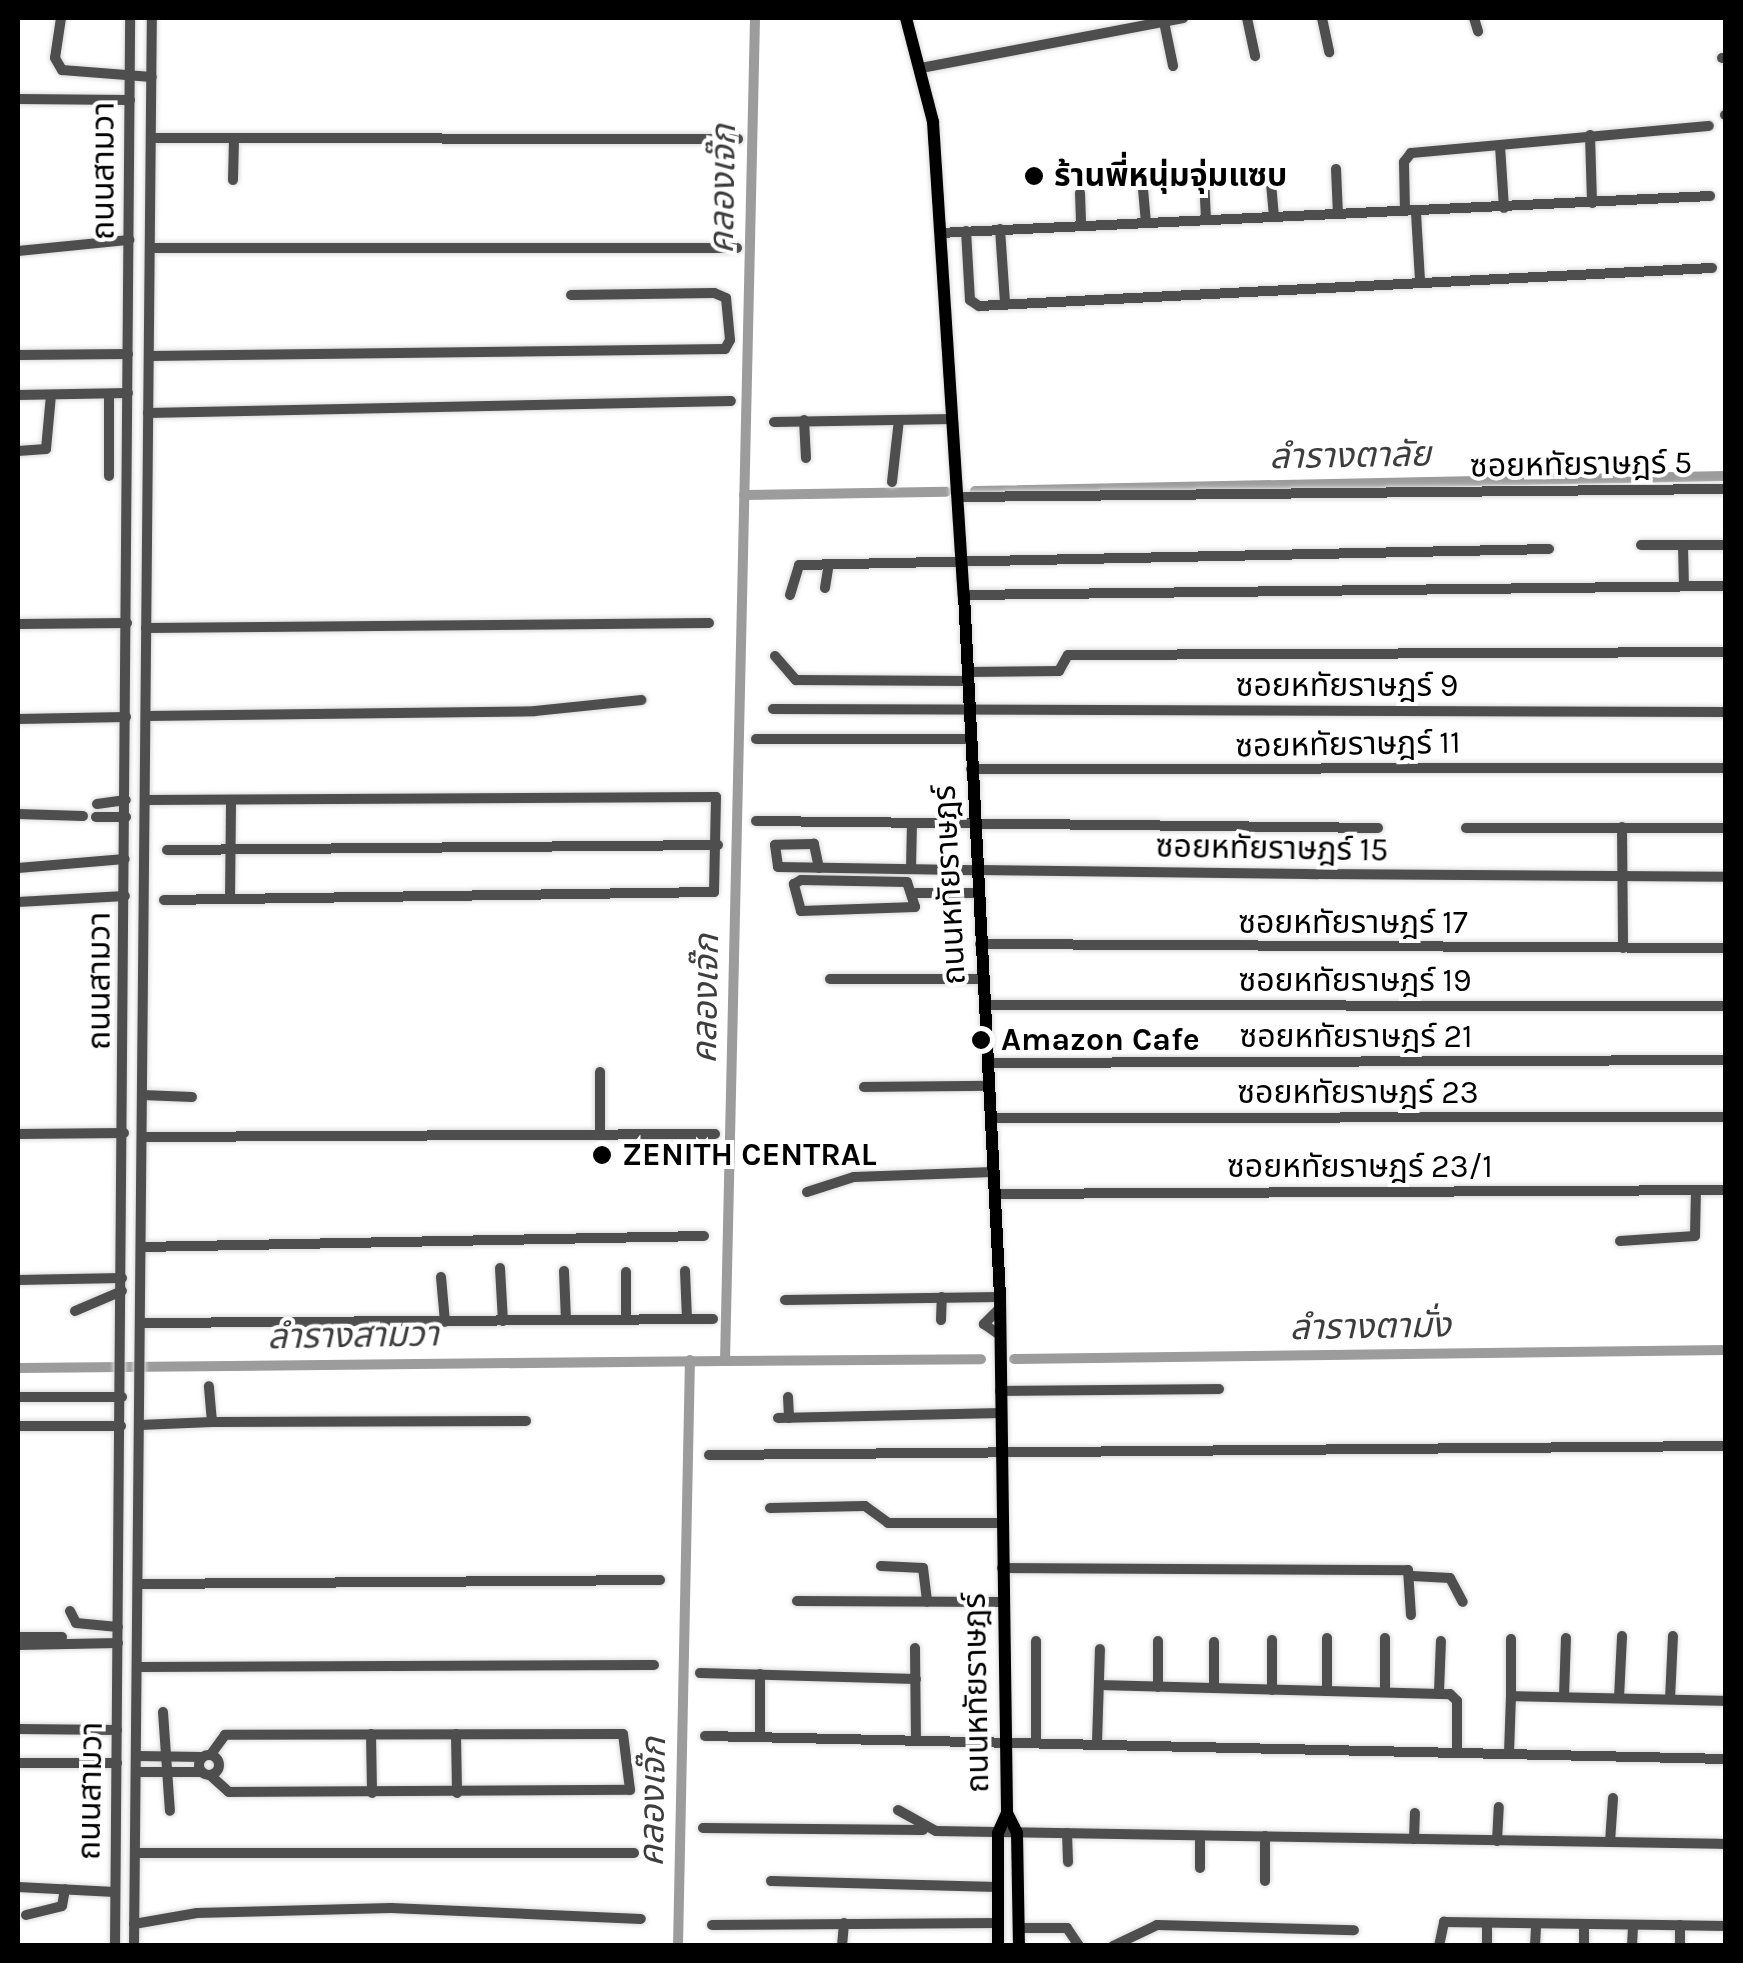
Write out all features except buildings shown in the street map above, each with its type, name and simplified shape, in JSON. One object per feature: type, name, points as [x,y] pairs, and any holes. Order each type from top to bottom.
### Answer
[{"type":"main road","name":"ถนนหทัยราษฎร์","points":[[906,18],[921,68],[940,233],[964,595],[1000,1302],[1007,1813],[998,1833],[998,1946]]},
{"type":"main road","name":"ถนนหทัยราษฎร์","points":[[1007,1813],[1017,1832],[1018,1946]]},
{"type":"street","points":[[61,18],[55,58],[62,70],[152,77]]},
{"type":"street","name":"ถนนสามวา","points":[[116,1946],[130,18]]},
{"type":"street","name":"ถนนสามวา","points":[[134,1946],[141,1584],[152,18]]},
{"type":"street","points":[[921,68],[1183,18]]},
{"type":"street","points":[[1247,18],[1255,56]]},
{"type":"street","points":[[1322,18],[1328,52]]},
{"type":"street","points":[[1474,18],[1478,31]]},
{"type":"street","points":[[1164,22],[1172,66]]},
{"type":"street","points":[[18,100],[130,100]]},
{"type":"street","points":[[1420,281],[1405,154],[1709,126]]},
{"type":"street","points":[[1590,136],[1592,202]]},
{"type":"street","points":[[151,138],[738,139]]},
{"type":"street","points":[[233,180],[234,139]]},
{"type":"street","points":[[1500,146],[1504,208]]},
{"type":"street","points":[[1336,169],[1338,214]]},
{"type":"street","points":[[1270,172],[1274,217]]},
{"type":"street","points":[[1204,177],[1206,220]]},
{"type":"street","points":[[1143,188],[1146,222]]},
{"type":"street","points":[[1080,193],[1080,226]]},
{"type":"street","points":[[940,233],[1710,196]]},
{"type":"street","points":[[1000,229],[1005,304]]},
{"type":"street","points":[[966,231],[970,300],[1005,304],[1712,268]]},
{"type":"street","points":[[18,251],[129,240]]},
{"type":"street","points":[[150,248],[736,248]]},
{"type":"street","points":[[149,356],[724,349],[730,340],[726,298],[714,293],[571,295]]},
{"type":"street","points":[[18,355],[128,354]]},
{"type":"street","points":[[18,395],[128,393]]},
{"type":"street","points":[[110,394],[110,476]]},
{"type":"street","points":[[18,451],[46,449],[51,395]]},
{"type":"street","points":[[148,414],[731,401]]},
{"type":"street","points":[[774,422],[953,419]]},
{"type":"street","points":[[804,420],[806,458]]},
{"type":"street","points":[[892,482],[899,420]]},
{"type":"street","name":"ซอยหทัยราษฎร์ 5","points":[[958,497],[1724,488]]},
{"type":"street","points":[[1641,546],[1726,545]]},
{"type":"street","points":[[1683,546],[1684,586]]},
{"type":"street","points":[[790,595],[796,566],[1548,549]]},
{"type":"street","points":[[824,588],[829,564]]},
{"type":"street","points":[[964,595],[1726,586]]},
{"type":"street","points":[[18,624],[126,623]]},
{"type":"street","points":[[146,628],[709,623]]},
{"type":"street","points":[[775,656],[796,680],[1059,671],[1068,655],[1726,652]]},
{"type":"street","points":[[126,664],[146,665]]},
{"type":"street","points":[[146,716],[535,712],[641,700]]},
{"type":"street","name":"ซอยหทัยราษฎร์ 9","points":[[773,708],[1726,712]]},
{"type":"street","points":[[18,719],[126,718]]},
{"type":"street","points":[[756,739],[970,739]]},
{"type":"street","name":"ซอยหทัยราษฎร์ 11","points":[[971,770],[1726,768]]},
{"type":"street","points":[[145,800],[713,795],[718,845],[714,892],[164,900]]},
{"type":"street","points":[[126,800],[100,804],[99,817],[126,817]]},
{"type":"street","points":[[230,802],[230,899]]},
{"type":"street","points":[[18,814],[83,811]]},
{"type":"street","points":[[756,821],[1378,828]]},
{"type":"street","points":[[911,869],[912,822]]},
{"type":"street","points":[[1466,828],[1726,828]]},
{"type":"street","points":[[1622,828],[1623,948]]},
{"type":"street","name":"ซอยหทัยราษฎร์ 15","points":[[819,868],[814,844],[775,845],[778,867],[819,868],[977,870],[1621,877],[1726,877]]},
{"type":"street","points":[[167,850],[718,845]]},
{"type":"street","points":[[18,868],[125,858]]},
{"type":"street","points":[[916,894],[908,912],[801,911],[794,884],[892,880],[916,894],[978,893]]},
{"type":"street","points":[[18,902],[125,896]]},
{"type":"street","name":"ซอยหทัยราษฎร์ 17","points":[[980,944],[1726,948]]},
{"type":"street","points":[[830,979],[982,979]]},
{"type":"street","name":"ซอยหทัยราษฎร์ 19","points":[[984,1005],[1726,1006]]},
{"type":"street","name":"ซอยหทัยราษฎร์ 21","points":[[988,1063],[1726,1060]]},
{"type":"street","points":[[600,1072],[600,1136]]},
{"type":"street","points":[[864,1087],[988,1086]]},
{"type":"street","points":[[142,1094],[192,1097]]},
{"type":"street","name":"ซอยหทัยราษฎร์ 23","points":[[990,1118],[1726,1117]]},
{"type":"street","points":[[18,1134],[124,1132]]},
{"type":"street","points":[[142,1138],[715,1134]]},
{"type":"street","points":[[807,1192],[854,1177],[993,1172]]},
{"type":"street","points":[[1620,1241],[1695,1236],[1696,1190]]},
{"type":"street","name":"ซอยหทัยราษฎร์ 23/1","points":[[994,1194],[1726,1190]]},
{"type":"street","points":[[141,1247],[704,1236]]},
{"type":"street","points":[[500,1268],[503,1321]]},
{"type":"street","points":[[685,1271],[687,1319]]},
{"type":"street","points":[[564,1272],[566,1320]]},
{"type":"street","points":[[626,1272],[626,1320]]},
{"type":"street","points":[[442,1277],[444,1322]]},
{"type":"street","points":[[18,1280],[122,1285]]},
{"type":"street","points":[[75,1311],[122,1285]]},
{"type":"street","points":[[785,1300],[942,1298],[1000,1302]]},
{"type":"street","points":[[941,1320],[942,1298]]},
{"type":"street","points":[[140,1323],[712,1319]]},
{"type":"street","points":[[209,1386],[212,1422]]},
{"type":"street","points":[[1000,1391],[1219,1389]]},
{"type":"street","points":[[18,1397],[122,1397]]},
{"type":"street","points":[[788,1397],[784,1418],[1001,1414]]},
{"type":"street","points":[[140,1425],[526,1421]]},
{"type":"street","points":[[18,1426],[121,1426]]},
{"type":"street","points":[[748,1442],[749,1456]]},
{"type":"street","points":[[709,1455],[1726,1446]]},
{"type":"street","points":[[770,1508],[865,1506],[888,1523],[1002,1524]]},
{"type":"street","points":[[120,1526],[139,1528]]},
{"type":"street","points":[[881,1566],[923,1568],[927,1602]]},
{"type":"street","points":[[1002,1568],[1408,1570],[1412,1576],[1411,1614]]},
{"type":"street","points":[[1412,1576],[1450,1578],[1464,1602]]},
{"type":"street","points":[[141,1584],[660,1580]]},
{"type":"street","points":[[797,1601],[1002,1602]]},
{"type":"street","points":[[70,1612],[76,1623],[118,1636]]},
{"type":"street","points":[[18,1637],[118,1636]]},
{"type":"street","points":[[18,1645],[118,1636]]},
{"type":"street","points":[[1619,1698],[1622,1636]]},
{"type":"street","points":[[1670,1700],[1673,1636]]},
{"type":"street","points":[[1328,1638],[1328,1690]]},
{"type":"street","points":[[1385,1638],[1385,1692]]},
{"type":"street","points":[[1564,1696],[1566,1638]]},
{"type":"street","points":[[1509,1753],[1511,1639]]},
{"type":"street","points":[[1272,1640],[1272,1690]]},
{"type":"street","points":[[1036,1641],[1036,1742]]},
{"type":"street","points":[[1158,1641],[1158,1686]]},
{"type":"street","points":[[1439,1692],[1441,1641]]},
{"type":"street","points":[[1214,1642],[1214,1688]]},
{"type":"street","points":[[916,1648],[916,1740]]},
{"type":"street","points":[[1098,1744],[1100,1649]]},
{"type":"street","points":[[140,1667],[654,1665]]},
{"type":"street","points":[[700,1673],[916,1679]]},
{"type":"street","points":[[760,1674],[760,1737]]},
{"type":"street","points":[[1099,1686],[1439,1692],[1457,1701],[1457,1752]]},
{"type":"street","points":[[1510,1696],[1726,1701]]},
{"type":"street","points":[[164,1712],[163,1756],[170,1811]]},
{"type":"street","points":[[18,1729],[117,1730]]},
{"type":"street","points":[[371,1734],[372,1793]]},
{"type":"street","points":[[456,1734],[457,1793]]},
{"type":"street","points":[[624,1734],[630,1743],[626,1794],[228,1792],[206,1774],[207,1756],[225,1735],[624,1734]]},
{"type":"street","points":[[706,1736],[1726,1758]]},
{"type":"street","points":[[138,1756],[207,1756],[220,1765],[206,1774],[138,1772]]},
{"type":"street","points":[[18,1763],[117,1763]]},
{"type":"street","points":[[1610,1842],[1613,1798]]},
{"type":"street","points":[[1497,1840],[1499,1806]]},
{"type":"street","points":[[898,1810],[924,1830]]},
{"type":"street","points":[[1414,1839],[1415,1812]]},
{"type":"street","points":[[703,1828],[1726,1844]]},
{"type":"street","points":[[1067,1833],[1068,1862]]},
{"type":"street","points":[[1200,1836],[1200,1868]]},
{"type":"street","points":[[1265,1836],[1265,1881]]},
{"type":"street","points":[[136,1850],[634,1853]]},
{"type":"street","points":[[771,1880],[997,1886]]},
{"type":"street","points":[[18,1887],[115,1892]]},
{"type":"street","points":[[26,1915],[62,1906],[65,1889]]},
{"type":"street","points":[[134,1924],[197,1913],[391,1908],[641,1918]]},
{"type":"street","points":[[842,1946],[844,1923]]},
{"type":"street","points":[[712,1925],[998,1923]]},
{"type":"street","points":[[1440,1946],[1442,1923],[1726,1926]]},
{"type":"street","points":[[1487,1923],[1487,1946]]},
{"type":"street","points":[[1536,1924],[1536,1946]]},
{"type":"street","points":[[1113,1946],[1157,1925],[1354,1930]]},
{"type":"street","points":[[1584,1925],[1584,1946]]},
{"type":"street","points":[[1632,1925],[1632,1946]]},
{"type":"street","points":[[1680,1925],[1680,1946]]},
{"type":"street","points":[[1018,1928],[1067,1928],[1080,1946]]},
{"type":"waterway","name":"คลองเจ๊ก","points":[[18,1368],[725,1361],[755,18]]},
{"type":"waterway","name":"ลำรางตาลัย","points":[[975,491],[1726,476]]},
{"type":"waterway","name":"ลำรางตาลัย","points":[[744,495],[946,492]]},
{"type":"waterway","name":"ลำรางตามั่ง","points":[[1014,1359],[1726,1350]]},
{"type":"waterway","name":"ลำรางตามั่ง","points":[[725,1361],[981,1359]]},
{"type":"waterway","name":"คลองเจ๊ก","points":[[678,1946],[690,1360]]},
{"type":"place","name":"ร้านพี่หนุ่มจุ่มแซบ","points":[[1034,176]]},
{"type":"place","name":"Amazon Cafe","points":[[981,1040]]},
{"type":"place","name":"ZENITH CENTRAL","points":[[602,1155]]},
{"type":"water label","name":"ลำรางสามวา","points":[[353,1336]]}]
